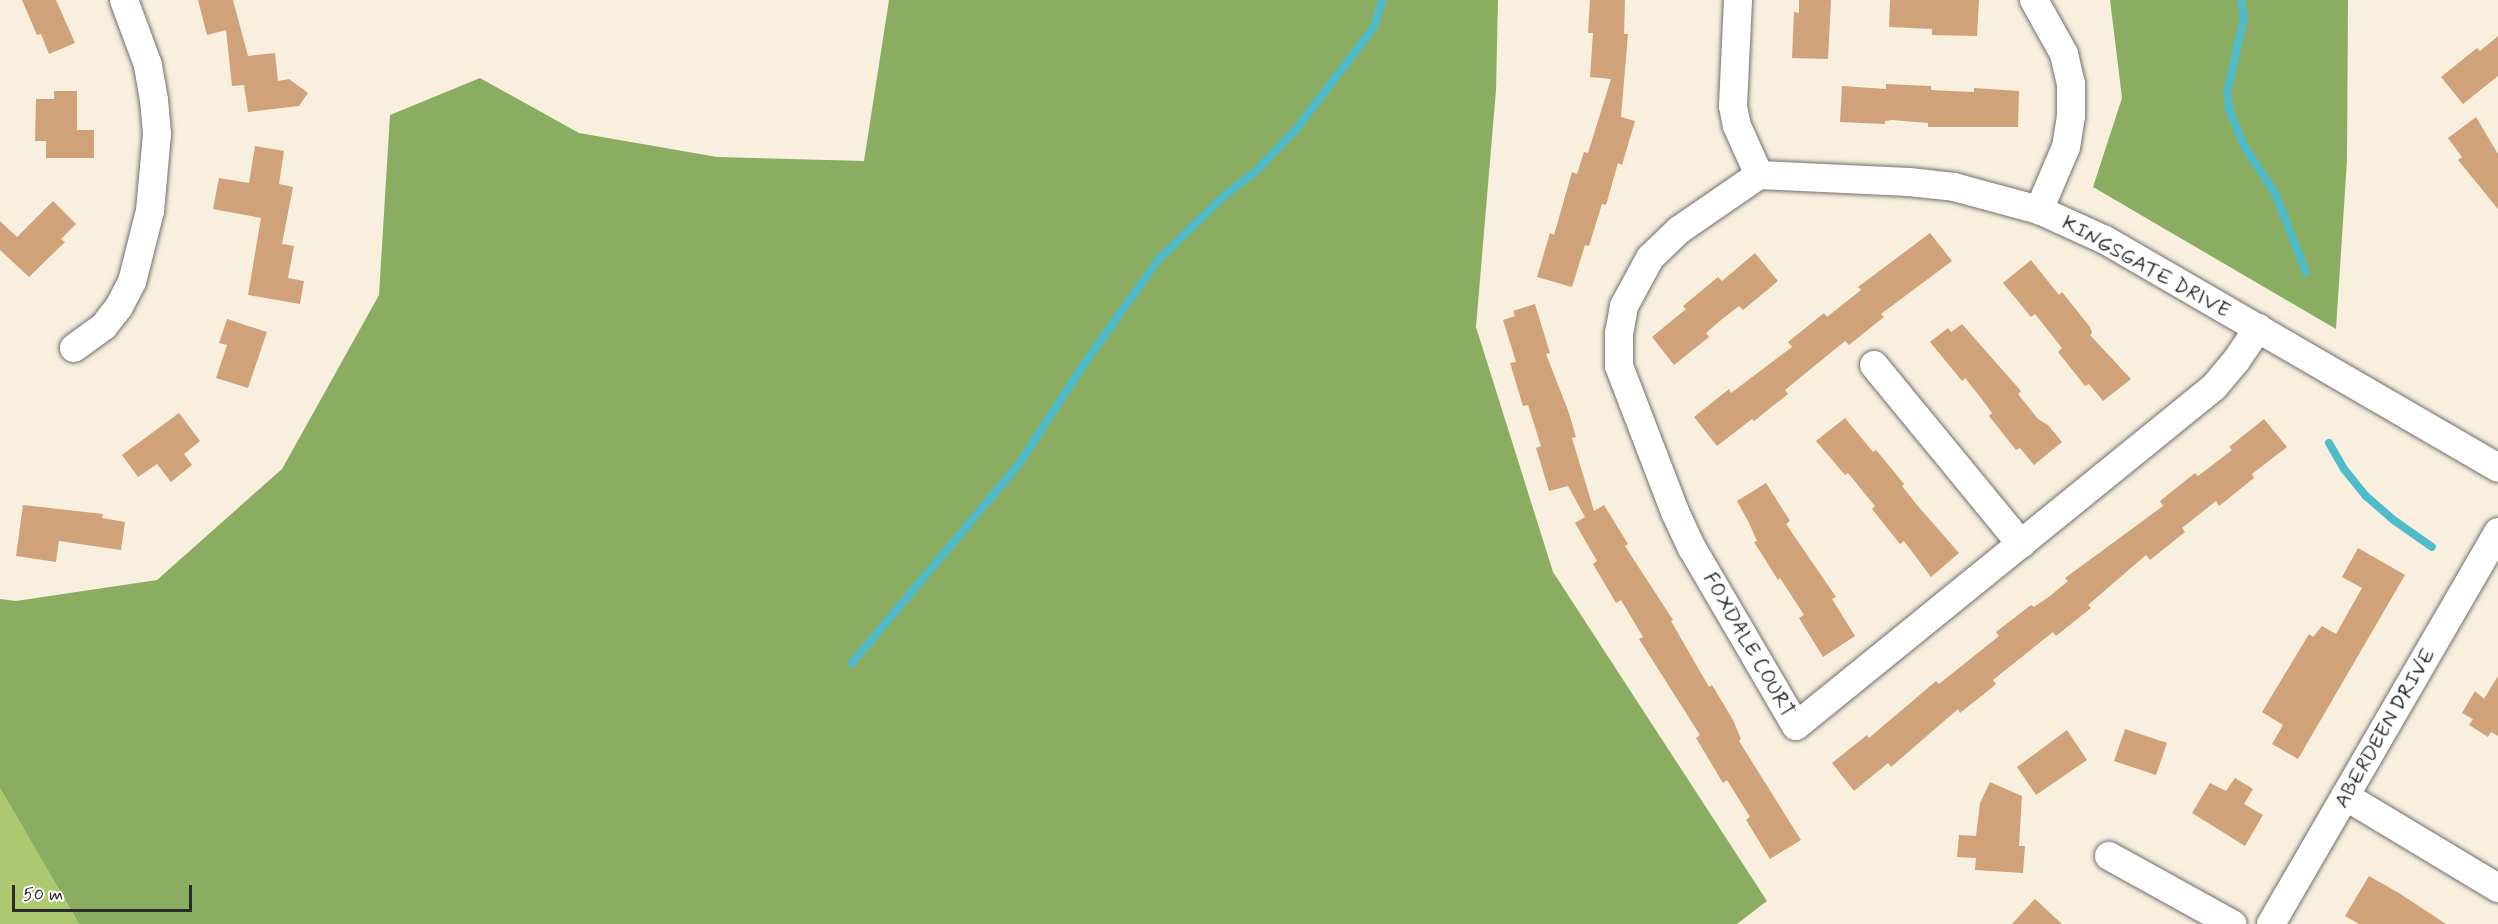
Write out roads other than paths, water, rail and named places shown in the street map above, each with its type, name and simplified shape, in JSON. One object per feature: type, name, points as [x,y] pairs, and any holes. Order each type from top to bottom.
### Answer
[{"type":"street","points":[[74,348],[104,326],[119,307],[132,282],[150,211],[157,134],[154,100],[148,65],[124,0]]},
{"type":"street","points":[[1738,0],[1733,106],[1737,126],[1759,175]]},
{"type":"street","points":[[2034,0],[2064,54],[2071,84],[2066,147],[2039,210]]},
{"type":"street","name":"KINGSGATE DRIVE","points":[[1759,175],[1909,182],[1954,187],[2039,210],[2104,240],[2498,468]]},
{"type":"street","name":"FOXDALE COURT","points":[[1759,175],[1679,230],[1650,258],[1624,306],[1619,333],[1619,366],[1675,512],[1692,548],[1796,726],[2214,387],[2236,361],[2258,328]]},
{"type":"street","points":[[1874,365],[2021,544]]},
{"type":"street","name":"ABERDEEN DRIVE","points":[[2271,924],[2498,532]]},
{"type":"street","points":[[2345,796],[2498,888]]},
{"type":"street","points":[[2109,856],[2232,924]]},
{"type":"waterway","points":[[852,663],[1019,464],[1084,364],[1159,259],[1224,196],[1255,172],[1297,128],[1374,27],[1382,0]]},
{"type":"waterway","points":[[2241,0],[2244,17],[2227,93],[2229,109],[2243,144],[2275,193],[2306,272]]},
{"type":"waterway","points":[[2329,443],[2344,469],[2366,496],[2395,521],[2432,547]]}]
